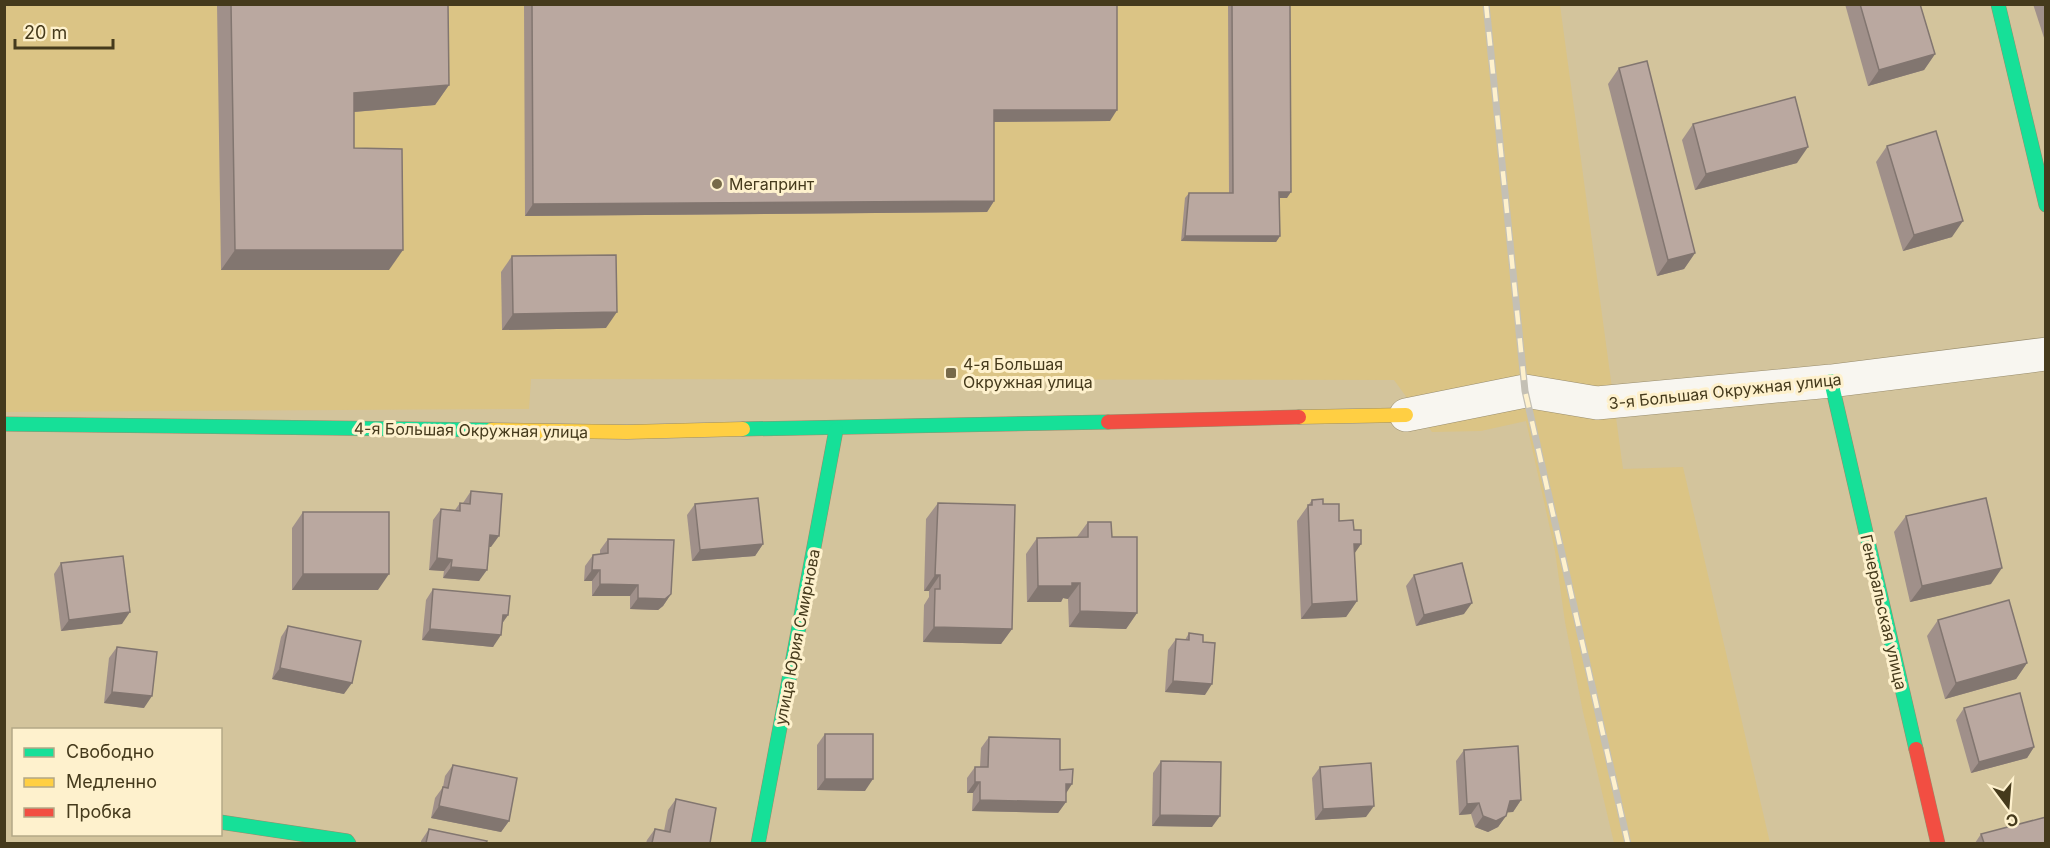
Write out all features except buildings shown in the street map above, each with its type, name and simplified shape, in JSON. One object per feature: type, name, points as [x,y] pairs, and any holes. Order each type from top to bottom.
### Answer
[{"type":"street","points":[[1998,4],[2046,205]]},
{"type":"street","name":"3-я Большая Окружная улица","points":[[1406,415],[1526,391],[1597,404],[1830,381],[2046,354]]},
{"type":"street","name":"Генеральская улица","points":[[1830,381],[1938,843]]},
{"type":"street","name":"4-я Большая Окружная улица","points":[[4,424],[627,432],[836,430],[1406,415]]},
{"type":"street","name":"улица Юрия Смирнова","points":[[758,843],[836,430]]},
{"type":"street","points":[[222,822],[349,843]]},
{"type":"shaded area","points":[[5,5],[1560,5],[1623,469],[1683,467],[1770,843],[1614,843],[1583,712],[1565,622],[1555,551],[1526,421],[1481,431],[1432,432],[1394,380],[531,379],[529,409],[5,412]]},
{"type":"railway","points":[[1486,4],[1525,391],[1628,844]]},
{"type":"traffic: fast","points":[[1998,4],[2046,205]]},
{"type":"traffic: fast","points":[[1831,381],[1916,749]]},
{"type":"traffic: fast","points":[[743,429],[1108,422]]},
{"type":"traffic: fast","points":[[4,424],[491,430]]},
{"type":"traffic: fast","points":[[758,844],[836,430]]},
{"type":"traffic: fast","points":[[222,822],[347,841],[349,844]]},
{"type":"traffic: slow","points":[[1299,417],[1406,415]]},
{"type":"traffic: slow","points":[[491,430],[627,432],[743,429]]},
{"type":"traffic: jam","points":[[1108,422],[1299,417]]},
{"type":"traffic: jam","points":[[1916,749],[1938,844]]},
{"type":"place","name":"Мегапринт","points":[[717,184]]},
{"type":"place","name":"4-я Большая Окружная улица","points":[[951,373]]}]
